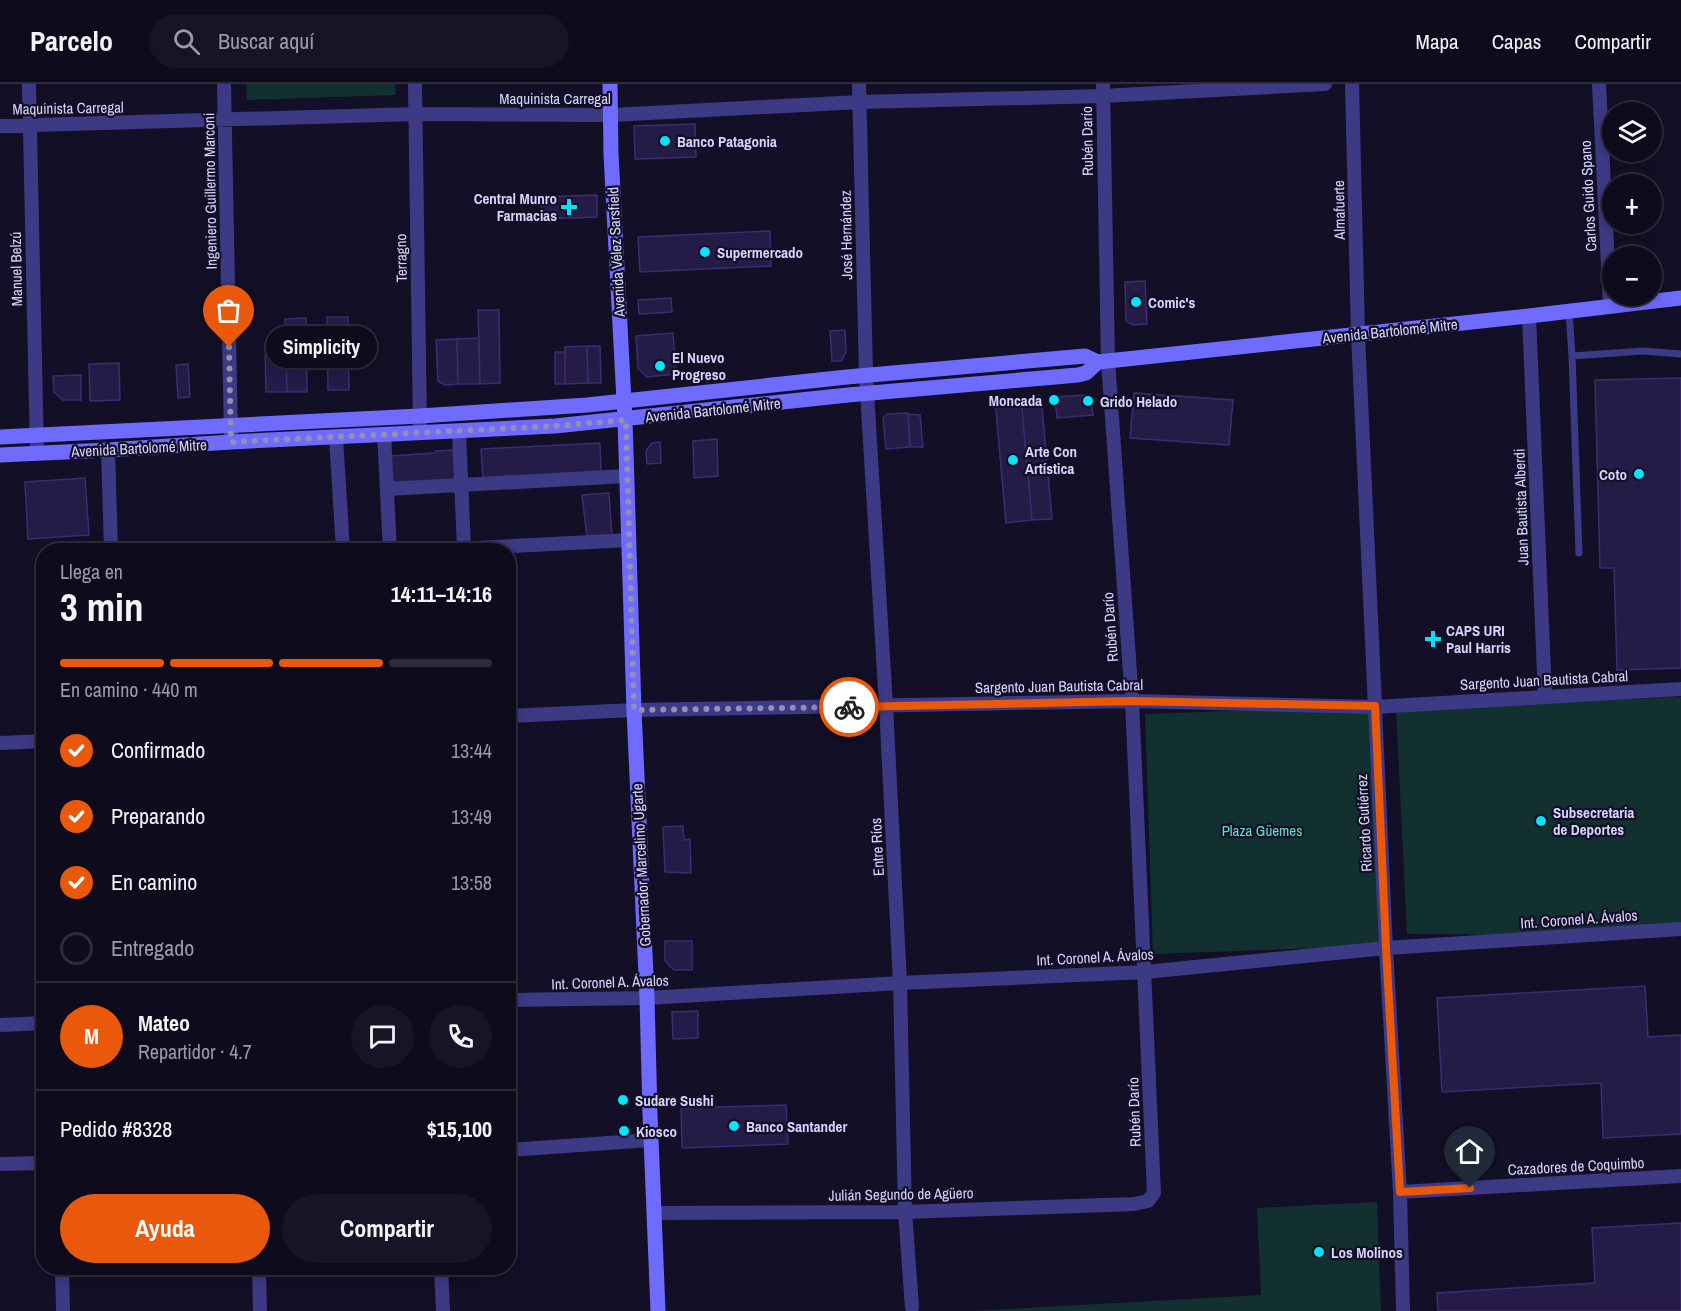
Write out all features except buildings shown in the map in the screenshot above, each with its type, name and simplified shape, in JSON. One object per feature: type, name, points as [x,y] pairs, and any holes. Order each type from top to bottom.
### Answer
[{"type":"main road","name":"Avenida Vélez Sarsfield","points":[[610,84],[611,154],[626,420]]},
{"type":"main road","name":"Avenida Bartolomé Mitre","points":[[0,437],[420,416],[867,385],[1078,375],[1086,373],[1103,362],[1681,298]]},
{"type":"main road","name":"Avenida Bartolomé Mitre","points":[[0,454],[555,426],[626,420],[867,385]]},
{"type":"main road","name":"Gobernador Marcelino Ugarte","points":[[626,420],[634,710],[658,1311]]},
{"type":"street","name":"Manuel Belzú","points":[[29,84],[37,453]]},
{"type":"street","name":"Ingeniero Guillermo Marconi","points":[[224,84],[231,442]]},
{"type":"street","name":"Terragno","points":[[415,84],[420,433]]},
{"type":"street","name":"José Hernández","points":[[859,84],[867,385]]},
{"type":"street","name":"Maquinista Carregal","points":[[0,126],[416,114],[611,115],[1103,90],[1324,84]]},
{"type":"street","name":"Almafuerte","points":[[1352,84],[1358,334]]},
{"type":"street","name":"Carlos Guido Spano","points":[[1599,84],[1610,307]]},
{"type":"street","name":"Rubén Darío","points":[[1103,90],[1103,362],[1132,701],[1154,1193],[1148,1201]]},
{"type":"street","name":"Juan Bautista Alberdi","points":[[1529,316],[1545,696]]},
{"type":"street","name":"Ricardo Gutiérrez","points":[[1358,334],[1386,948],[1400,1192],[1403,1311]]},
{"type":"street","name":"Entre Ríos","points":[[867,385],[900,983],[905,1212],[912,1307]]},
{"type":"street","points":[[459,432],[464,543]]},
{"type":"street","points":[[384,434],[390,543]]},
{"type":"street","points":[[336,438],[343,543]]},
{"type":"street","points":[[108,450],[111,543]]},
{"type":"street","points":[[387,489],[627,476]]},
{"type":"street","points":[[516,546],[629,540]]},
{"type":"street","name":"Sargento Juan Bautista Cabral","points":[[516,716],[634,710],[1132,701],[1375,706],[1681,689]]},
{"type":"street","points":[[0,743],[36,741]]},
{"type":"street","name":"Int. Coronel A. Ávalos","points":[[516,1000],[647,998],[1145,972],[1386,948],[1681,929]]},
{"type":"street","points":[[0,1025],[36,1023]]},
{"type":"street","points":[[516,1149],[651,1140]]},
{"type":"street","points":[[0,1164],[36,1163]]},
{"type":"street","name":"Cazadores de Coquimbo","points":[[1400,1192],[1681,1176]]},
{"type":"street","name":"Julián Segundo de Agüero","points":[[654,1213],[905,1212],[1134,1204],[1148,1201]]},
{"type":"street","points":[[62,1275],[63,1311]]},
{"type":"street","points":[[259,1275],[260,1311]]},
{"type":"street","points":[[441,1275],[443,1311]]},
{"type":"lane","points":[[1569,312],[1579,554]]},
{"type":"lane","points":[[1572,356],[1643,351],[1681,354]]},
{"type":"green space","points":[[246,84],[395,84],[396,95],[247,100]]},
{"type":"green space","name":"Subsecretaria de Deportes","points":[[1681,697],[1681,936],[1407,934],[1396,709]]},
{"type":"green space","name":"Plaza Güemes","points":[[1371,706],[1379,946],[1153,954],[1145,714]]},
{"type":"green space","name":"Los Molinos","points":[[1377,1202],[1381,1311],[973,1311],[1261,1295],[1257,1208]]},
{"type":"way so far","points":[[229,347],[231,442],[459,432],[626,420],[634,710],[849,707]]},
{"type":"place","name":"Banco Patagonia","points":[[665,141]]},
{"type":"place","name":"Central Munro Farmacias","points":[[569,207]]},
{"type":"place","name":"Supermercado","points":[[705,252]]},
{"type":"place","name":"Comic's","points":[[1136,302]]},
{"type":"place","name":"Simplicity","points":[[229,347]]},
{"type":"place","name":"El Nuevo Progreso","points":[[660,366]]},
{"type":"place","name":"Moncada","points":[[1054,400]]},
{"type":"place","name":"Grido Helado","points":[[1088,401]]},
{"type":"place","name":"Arte Con Artística","points":[[1013,460]]},
{"type":"place","name":"Coto","points":[[1639,474]]},
{"type":"place","name":"CAPS URI Paul Harris","points":[[1433,639]]},
{"type":"place","name":"Subsecretaria de Deportes","points":[[1541,821]]},
{"type":"place","name":"Sudare Sushi","points":[[623,1100]]},
{"type":"place","name":"Banco Santander","points":[[734,1126]]},
{"type":"place","name":"Kiosco","points":[[624,1131]]},
{"type":"place","name":"Los Molinos","points":[[1319,1252]]},
{"type":"route","points":[[849,707],[1132,701],[1375,706],[1400,1192],[1470,1188]]}]
